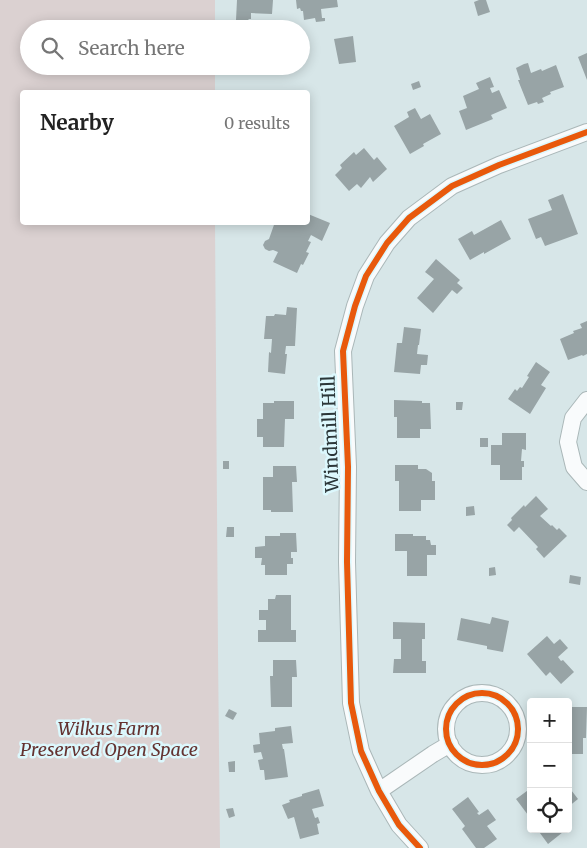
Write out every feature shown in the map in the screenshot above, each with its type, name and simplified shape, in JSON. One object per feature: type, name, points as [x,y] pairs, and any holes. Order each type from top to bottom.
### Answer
[{"type":"street","name":"Windmill Hill","points":[[420,848],[399,825],[379,791],[361,751],[351,703],[347,562],[348,467],[343,351],[355,306],[366,276],[387,243],[409,218],[452,186],[499,165],[587,132]]},
{"type":"street","points":[[587,400],[573,418],[568,442],[574,466],[587,482]]},
{"type":"street","points":[[485,692],[497,695],[507,702],[514,712],[518,723],[518,734],[511,750],[498,761],[476,764],[456,754],[450,744],[446,732],[447,720],[452,708],[461,699],[472,694],[485,692]]},
{"type":"street","points":[[379,791],[450,744]]},
{"type":"green space","name":"Wilkus Farm Preserved Open Space","points":[[0,0],[215,0],[215,20],[20,20],[20,75],[215,75],[215,90],[20,90],[20,225],[215,225],[220,848],[0,848]]},
{"type":"building","points":[[237,0],[273,0],[272,14],[251,13],[251,19],[249,20],[236,20]]},
{"type":"building","points":[[296,0],[337,0],[338,7],[321,9],[322,18],[325,18],[325,21],[316,22],[315,18],[304,20],[303,11],[300,8],[297,9]]},
{"type":"building","points":[[486,0],[490,12],[478,16],[474,2]]},
{"type":"building","points":[[353,36],[356,62],[339,64],[334,39]]},
{"type":"building","points":[[587,53],[587,80],[578,57]]},
{"type":"building","points":[[528,63],[531,73],[556,65],[564,87],[550,92],[551,94],[542,98],[544,102],[528,105],[518,80],[520,80],[516,68]]},
{"type":"building","points":[[490,77],[494,87],[490,88],[492,93],[499,90],[507,108],[491,115],[493,119],[466,130],[459,111],[467,108],[463,96],[479,89],[476,83]]},
{"type":"building","points":[[419,81],[421,87],[413,90],[411,84]]},
{"type":"building","points":[[415,108],[421,119],[430,114],[441,134],[410,154],[394,126],[409,117],[407,112]]},
{"type":"building","points":[[364,148],[374,160],[377,157],[387,169],[373,182],[370,177],[361,188],[357,184],[349,191],[335,175],[342,168],[340,165],[354,152],[356,155]]},
{"type":"building","points":[[563,194],[578,234],[545,246],[541,237],[536,239],[528,219],[552,210],[548,200]]},
{"type":"building","points":[[310,215],[330,223],[322,241],[311,235],[308,241],[311,242],[306,252],[309,253],[297,273],[273,262],[278,252],[269,251],[263,245],[269,239],[274,225],[310,225]]},
{"type":"building","points":[[501,220],[511,239],[470,260],[458,239],[472,231],[474,235]]},
{"type":"building","points":[[436,259],[460,280],[457,283],[463,288],[457,294],[452,290],[433,313],[417,298],[434,279],[425,272]]},
{"type":"building","points":[[287,307],[297,308],[295,346],[286,346],[285,374],[268,372],[272,339],[264,339],[266,316],[274,316],[275,314],[286,315]]},
{"type":"building","points":[[587,321],[587,354],[568,360],[560,339],[582,328],[580,324]]},
{"type":"building","points":[[404,327],[421,329],[417,354],[428,355],[427,365],[421,365],[420,374],[394,372],[397,343],[402,343]]},
{"type":"building","points":[[536,362],[550,372],[541,385],[546,388],[530,414],[508,399],[515,389],[517,391],[520,387],[522,388]]},
{"type":"building","points":[[394,400],[430,403],[431,429],[420,429],[420,438],[397,438],[397,417],[394,417]]},
{"type":"building","points":[[274,401],[294,401],[294,419],[285,419],[284,447],[263,447],[263,437],[257,437],[257,419],[263,419],[263,403],[274,403]]},
{"type":"building","points":[[456,402],[463,402],[462,410],[456,410]]},
{"type":"building","points":[[502,433],[526,433],[526,450],[522,449],[521,461],[524,461],[524,467],[522,467],[522,480],[500,480],[500,465],[491,465],[491,445],[502,445]]},
{"type":"building","points":[[480,438],[488,438],[488,447],[480,447]]},
{"type":"building","points":[[223,461],[229,461],[229,469],[223,469]]},
{"type":"building","points":[[395,465],[418,465],[418,469],[426,469],[432,473],[432,481],[435,481],[435,500],[421,500],[421,511],[399,511],[399,481],[395,481]]},
{"type":"building","points":[[273,466],[296,466],[297,482],[292,482],[293,512],[263,510],[263,477],[273,477]]},
{"type":"building","points":[[536,496],[548,509],[540,516],[557,530],[559,528],[567,536],[544,558],[536,549],[538,547],[519,527],[514,532],[507,525],[524,505],[525,507]]},
{"type":"building","points":[[474,506],[475,515],[466,516],[466,507]]},
{"type":"building","points":[[227,527],[234,527],[234,537],[226,537]]},
{"type":"building","points":[[280,533],[296,533],[297,552],[291,552],[293,564],[287,564],[287,575],[265,575],[265,565],[261,565],[262,558],[255,558],[255,547],[265,546],[265,536],[280,536]]},
{"type":"building","points":[[395,534],[426,536],[426,540],[430,540],[431,545],[436,545],[436,555],[427,555],[427,576],[407,576],[407,551],[395,551]]},
{"type":"building","points":[[495,567],[496,575],[489,576],[489,568]]},
{"type":"building","points":[[570,575],[581,577],[580,585],[569,583]]},
{"type":"building","points":[[276,595],[291,595],[291,630],[296,630],[296,642],[258,642],[258,630],[266,630],[266,620],[259,620],[259,610],[268,610],[268,599],[275,599]]},
{"type":"building","points":[[492,617],[509,621],[503,652],[487,649],[487,646],[457,640],[461,618],[490,624]]},
{"type":"building","points":[[393,622],[425,623],[425,639],[422,639],[422,661],[426,661],[426,673],[393,673],[394,659],[401,659],[401,639],[393,639]]},
{"type":"building","points":[[547,636],[554,644],[560,639],[568,648],[558,657],[574,672],[561,684],[550,672],[546,676],[527,654]]},
{"type":"building","points":[[273,660],[296,660],[297,677],[292,677],[292,707],[271,707],[270,676],[273,676]]},
{"type":"building","points":[[572,707],[587,707],[586,738],[583,738],[583,754],[572,754]]},
{"type":"building","points":[[229,709],[237,713],[233,720],[225,716]]},
{"type":"building","points":[[291,726],[293,743],[282,744],[288,777],[265,780],[264,770],[260,770],[258,760],[263,759],[261,752],[254,753],[253,745],[260,744],[259,733]]},
{"type":"building","points":[[235,761],[235,772],[229,772],[228,762]]},
{"type":"building","points":[[319,789],[324,806],[312,809],[315,818],[318,817],[320,823],[317,824],[319,834],[300,839],[294,817],[288,819],[282,805],[290,802],[289,800],[302,796],[302,794]]},
{"type":"building","points":[[527,791],[527,814],[516,799]]},
{"type":"building","points":[[572,791],[578,799],[572,804]]},
{"type":"building","points":[[468,797],[479,812],[477,813],[479,815],[488,809],[496,820],[487,826],[497,839],[484,848],[476,848],[462,829],[465,826],[452,809]]},
{"type":"building","points":[[233,808],[235,816],[229,818],[226,809]]},
{"type":"building","points":[[540,833],[562,833],[548,844]]},
{"type":"cycle path","points":[[420,848],[399,825],[379,791],[361,751],[351,703],[347,562],[348,467],[343,351],[355,306],[366,276],[387,243],[409,218],[452,186],[499,165],[587,132]]},
{"type":"cycle path","points":[[482,693],[502,699],[512,709],[518,729],[512,749],[502,759],[482,765],[462,759],[452,749],[446,729],[452,709],[462,699],[482,693]]}]
